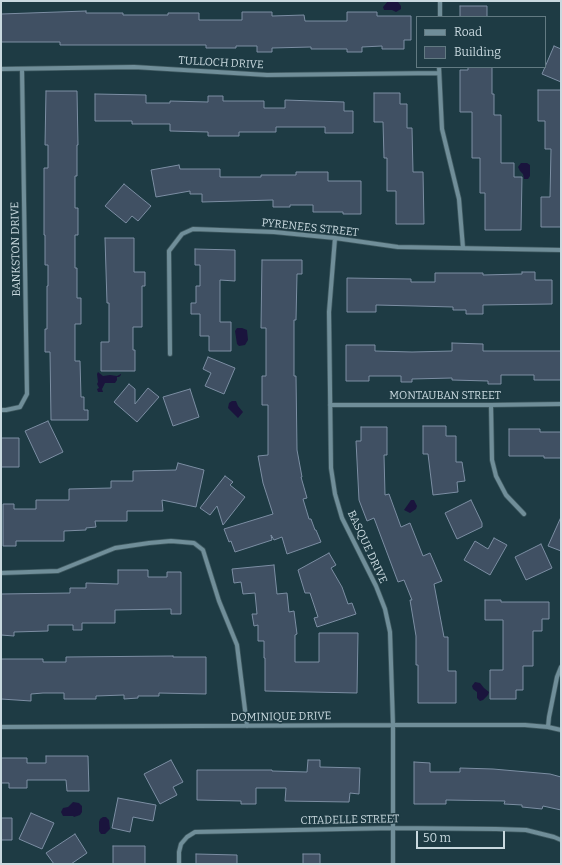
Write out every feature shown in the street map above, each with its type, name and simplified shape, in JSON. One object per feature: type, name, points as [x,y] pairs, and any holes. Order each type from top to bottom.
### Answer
[{"type":"street","points":[[440,1],[440,16]]},
{"type":"street","name":"TULLOCH DRIVE","points":[[1,69],[134,67],[267,75],[439,73]]},
{"type":"street","points":[[439,68],[442,129],[459,199],[463,248]]},
{"type":"street","name":"BANKSTON DRIVE","points":[[1,410],[20,407],[27,394],[22,69]]},
{"type":"street","name":"PYRENEES STREET","points":[[170,354],[169,252],[182,234],[193,229],[274,232],[335,238],[398,247],[561,250]]},
{"type":"street","name":"BASQUE DRIVE","points":[[335,238],[329,312],[331,468],[335,494],[342,518],[376,586],[385,609],[390,632],[393,725],[393,864]]},
{"type":"street","name":"MONTAUBAN STREET","points":[[330,405],[561,404]]},
{"type":"street","points":[[491,405],[492,460],[496,476],[506,495],[524,514]]},
{"type":"street","points":[[1,573],[58,570],[115,548],[149,542],[171,541],[194,543],[203,550],[219,601],[237,645],[247,726]]},
{"type":"street","points":[[548,727],[557,677],[561,667]]},
{"type":"street","name":"DOMINIQUE DRIVE","points":[[1,727],[525,725],[561,730]]},
{"type":"street","name":"CITADELLE STREET","points":[[179,864],[181,844],[187,837],[195,832],[393,828],[526,830],[561,840]]},
{"type":"shaded area","points":[[388,1],[398,2],[401,9],[396,12],[392,10],[384,10],[383,7]]},
{"type":"shaded area","points":[[521,163],[527,163],[530,165],[530,176],[528,179],[524,179],[523,174],[518,167]]},
{"type":"shaded area","points":[[237,328],[247,330],[248,340],[245,345],[239,346],[237,344],[235,331]]},
{"type":"shaded area","points":[[98,372],[103,376],[121,375],[117,377],[115,383],[105,383],[102,389],[103,392],[98,392]]},
{"type":"shaded area","points":[[236,401],[243,412],[238,418],[228,408],[229,403]]},
{"type":"shaded area","points":[[411,500],[414,500],[417,506],[416,509],[410,513],[404,510]]},
{"type":"shaded area","points":[[475,682],[480,683],[489,692],[483,700],[480,701],[477,698],[477,692],[473,689],[472,686]]},
{"type":"shaded area","points":[[73,802],[79,803],[82,806],[82,812],[80,815],[74,817],[63,816],[61,812],[63,808],[68,807]]},
{"type":"shaded area","points":[[103,817],[106,817],[109,820],[110,829],[105,834],[101,834],[99,831],[99,822]]},
{"type":"building","points":[[460,6],[487,6],[487,16],[460,16]]},
{"type":"building","points":[[86,11],[86,13],[123,13],[123,15],[199,13],[199,20],[242,20],[242,12],[272,12],[272,16],[304,15],[305,21],[347,21],[347,12],[377,12],[377,16],[411,16],[411,40],[404,40],[404,49],[382,49],[382,46],[362,47],[362,52],[347,52],[347,49],[311,49],[311,47],[272,48],[272,52],[257,52],[257,46],[206,48],[206,45],[60,45],[60,42],[1,42],[1,14]]},
{"type":"building","points":[[554,46],[561,49],[561,82],[542,74],[546,68]]},
{"type":"building","points":[[468,68],[492,68],[494,115],[501,115],[501,163],[514,163],[514,177],[522,177],[521,230],[485,230],[485,193],[480,193],[480,158],[472,158],[472,112],[460,112],[460,70],[468,70]]},
{"type":"building","points":[[538,90],[561,90],[561,227],[541,227],[541,197],[550,197],[551,149],[545,149],[545,121],[538,121]]},
{"type":"building","points":[[46,91],[77,91],[78,145],[77,176],[75,176],[75,208],[78,208],[78,235],[75,235],[75,268],[77,268],[77,298],[81,298],[81,324],[75,324],[75,361],[80,361],[81,397],[84,397],[84,410],[88,410],[88,420],[51,420],[50,352],[45,352],[48,286],[48,265],[45,265],[44,235],[44,168],[48,168],[48,145],[45,145]]},
{"type":"building","points":[[374,93],[400,93],[400,104],[407,104],[407,128],[412,128],[413,172],[423,172],[424,224],[396,224],[396,191],[387,191],[387,158],[384,158],[383,122],[374,122]]},
{"type":"building","points":[[95,94],[146,95],[146,103],[170,103],[170,101],[208,102],[208,96],[223,96],[223,101],[264,101],[264,108],[285,108],[285,100],[344,102],[344,111],[353,111],[353,133],[325,133],[325,127],[276,127],[276,132],[239,132],[239,136],[208,136],[208,132],[170,131],[170,124],[132,124],[132,121],[95,121]]},
{"type":"building","points":[[179,165],[180,169],[220,169],[220,177],[261,177],[261,175],[296,175],[296,172],[328,172],[328,181],[361,181],[361,214],[343,214],[343,212],[313,212],[313,205],[273,207],[273,200],[202,202],[202,194],[190,194],[190,191],[156,197],[151,170]]},
{"type":"building","points":[[124,184],[151,206],[138,221],[132,216],[126,223],[105,206]]},
{"type":"building","points":[[105,238],[134,238],[134,272],[145,272],[145,286],[142,286],[142,327],[133,327],[135,371],[101,371],[101,342],[109,342],[109,303],[107,303]]},
{"type":"building","points":[[195,249],[235,250],[235,281],[220,280],[220,322],[231,322],[231,351],[209,351],[209,336],[200,336],[200,314],[191,314],[191,303],[196,303],[196,286],[200,286],[200,265],[195,265]]},
{"type":"building","points":[[262,260],[302,260],[302,274],[297,274],[296,320],[294,320],[294,376],[296,376],[297,450],[301,477],[307,498],[303,499],[309,519],[311,519],[321,542],[287,554],[282,537],[274,540],[271,535],[272,540],[235,552],[224,529],[273,514],[263,483],[258,456],[268,455],[268,405],[262,405],[262,376],[266,376],[266,328],[261,328]]},
{"type":"building","points":[[522,272],[535,272],[535,280],[552,280],[552,304],[483,305],[483,314],[466,314],[466,310],[453,310],[453,307],[376,305],[376,312],[347,312],[347,278],[411,279],[411,282],[435,282],[435,273],[483,273],[483,275],[522,274]]},
{"type":"building","points":[[452,343],[483,344],[483,351],[561,351],[561,380],[534,380],[534,375],[501,375],[501,384],[488,384],[488,381],[452,380],[452,378],[412,379],[412,382],[401,382],[401,376],[369,376],[369,381],[346,381],[346,345],[375,345],[375,351],[412,352],[452,351]]},
{"type":"building","points":[[208,357],[235,368],[224,394],[205,386],[211,373],[203,369]]},
{"type":"building","points":[[129,384],[135,389],[135,404],[148,388],[159,397],[137,422],[114,402]]},
{"type":"building","points":[[190,389],[199,417],[173,426],[163,397]]},
{"type":"building","points":[[48,421],[63,452],[40,463],[25,431]]},
{"type":"building","points":[[423,426],[446,426],[446,436],[456,436],[456,462],[462,462],[465,481],[457,482],[458,492],[433,495],[428,454],[423,454]]},
{"type":"building","points":[[361,427],[387,427],[387,455],[384,455],[385,495],[389,494],[401,527],[410,523],[423,556],[430,553],[442,581],[434,584],[444,637],[448,637],[448,671],[456,671],[456,703],[418,703],[418,665],[416,665],[416,636],[410,600],[412,600],[404,580],[398,582],[374,518],[367,521],[359,500],[356,441],[361,441]]},
{"type":"building","points":[[509,429],[540,429],[540,432],[561,432],[561,458],[544,458],[544,456],[509,456]]},
{"type":"building","points":[[1,438],[19,438],[19,467],[1,467]]},
{"type":"building","points":[[178,463],[204,470],[196,507],[162,500],[163,511],[127,511],[127,521],[95,521],[96,527],[86,528],[86,530],[64,531],[64,541],[16,541],[16,546],[3,546],[3,504],[14,504],[14,509],[36,509],[36,500],[69,500],[69,489],[111,488],[111,481],[133,481],[133,471],[176,470]]},
{"type":"building","points":[[225,476],[233,482],[230,485],[245,497],[223,525],[217,506],[210,515],[200,508]]},
{"type":"building","points":[[471,500],[482,523],[482,527],[457,539],[445,513]]},
{"type":"building","points":[[561,517],[561,551],[548,546]]},
{"type":"building","points":[[494,538],[507,545],[490,575],[464,560],[475,541],[488,549]]},
{"type":"building","points":[[541,544],[552,568],[526,580],[515,557]]},
{"type":"building","points":[[329,553],[336,565],[331,568],[342,587],[348,604],[352,603],[356,614],[317,627],[314,618],[318,617],[310,593],[305,593],[298,570]]},
{"type":"building","points":[[274,565],[277,594],[287,593],[289,612],[294,611],[297,634],[295,635],[295,662],[319,662],[319,633],[358,633],[357,693],[265,691],[264,641],[258,641],[258,625],[254,626],[252,614],[257,614],[255,593],[243,594],[241,582],[234,583],[232,569]]},
{"type":"building","points":[[118,570],[148,570],[148,577],[167,577],[167,572],[181,572],[181,614],[171,614],[171,609],[115,610],[115,623],[82,623],[82,630],[73,630],[73,625],[48,625],[48,631],[14,632],[14,636],[1,635],[1,594],[70,593],[70,588],[86,588],[86,583],[118,584]]},
{"type":"building","points":[[485,600],[501,600],[501,602],[549,602],[549,619],[542,619],[542,631],[533,631],[533,666],[523,666],[523,690],[516,690],[516,699],[490,699],[490,670],[503,670],[503,620],[485,620]]},
{"type":"building","points":[[66,657],[206,657],[206,694],[159,693],[159,696],[138,696],[138,698],[124,699],[124,695],[96,696],[96,699],[64,699],[64,693],[43,693],[31,694],[31,701],[1,699],[1,659],[43,659],[43,662],[66,662]]},
{"type":"building","points":[[46,756],[88,756],[89,791],[67,791],[66,780],[27,780],[27,788],[9,788],[9,783],[1,783],[1,758],[27,758],[27,763],[46,763]]},
{"type":"building","points":[[171,760],[183,782],[173,787],[177,795],[160,804],[144,774]]},
{"type":"building","points":[[308,760],[320,760],[320,767],[360,768],[359,794],[350,793],[349,802],[285,801],[286,788],[256,788],[256,804],[241,804],[241,801],[197,800],[197,770],[272,770],[307,772]]},
{"type":"building","points":[[414,762],[430,763],[430,772],[460,772],[460,768],[493,769],[550,774],[561,777],[561,810],[543,806],[542,809],[522,807],[522,805],[504,804],[505,801],[446,800],[446,804],[414,804]]},
{"type":"building","points":[[118,798],[156,805],[153,821],[133,817],[130,832],[112,828]]},
{"type":"building","points":[[31,813],[54,823],[42,849],[19,839]]},
{"type":"building","points":[[1,818],[12,818],[12,840],[1,840]]},
{"type":"building","points":[[75,834],[87,853],[71,864],[54,864],[46,853]]},
{"type":"building","points":[[113,846],[145,846],[145,864],[113,864]]},
{"type":"building","points":[[196,854],[237,855],[237,864],[196,864]]},
{"type":"building","points":[[303,854],[320,854],[320,864],[303,864]]}]
